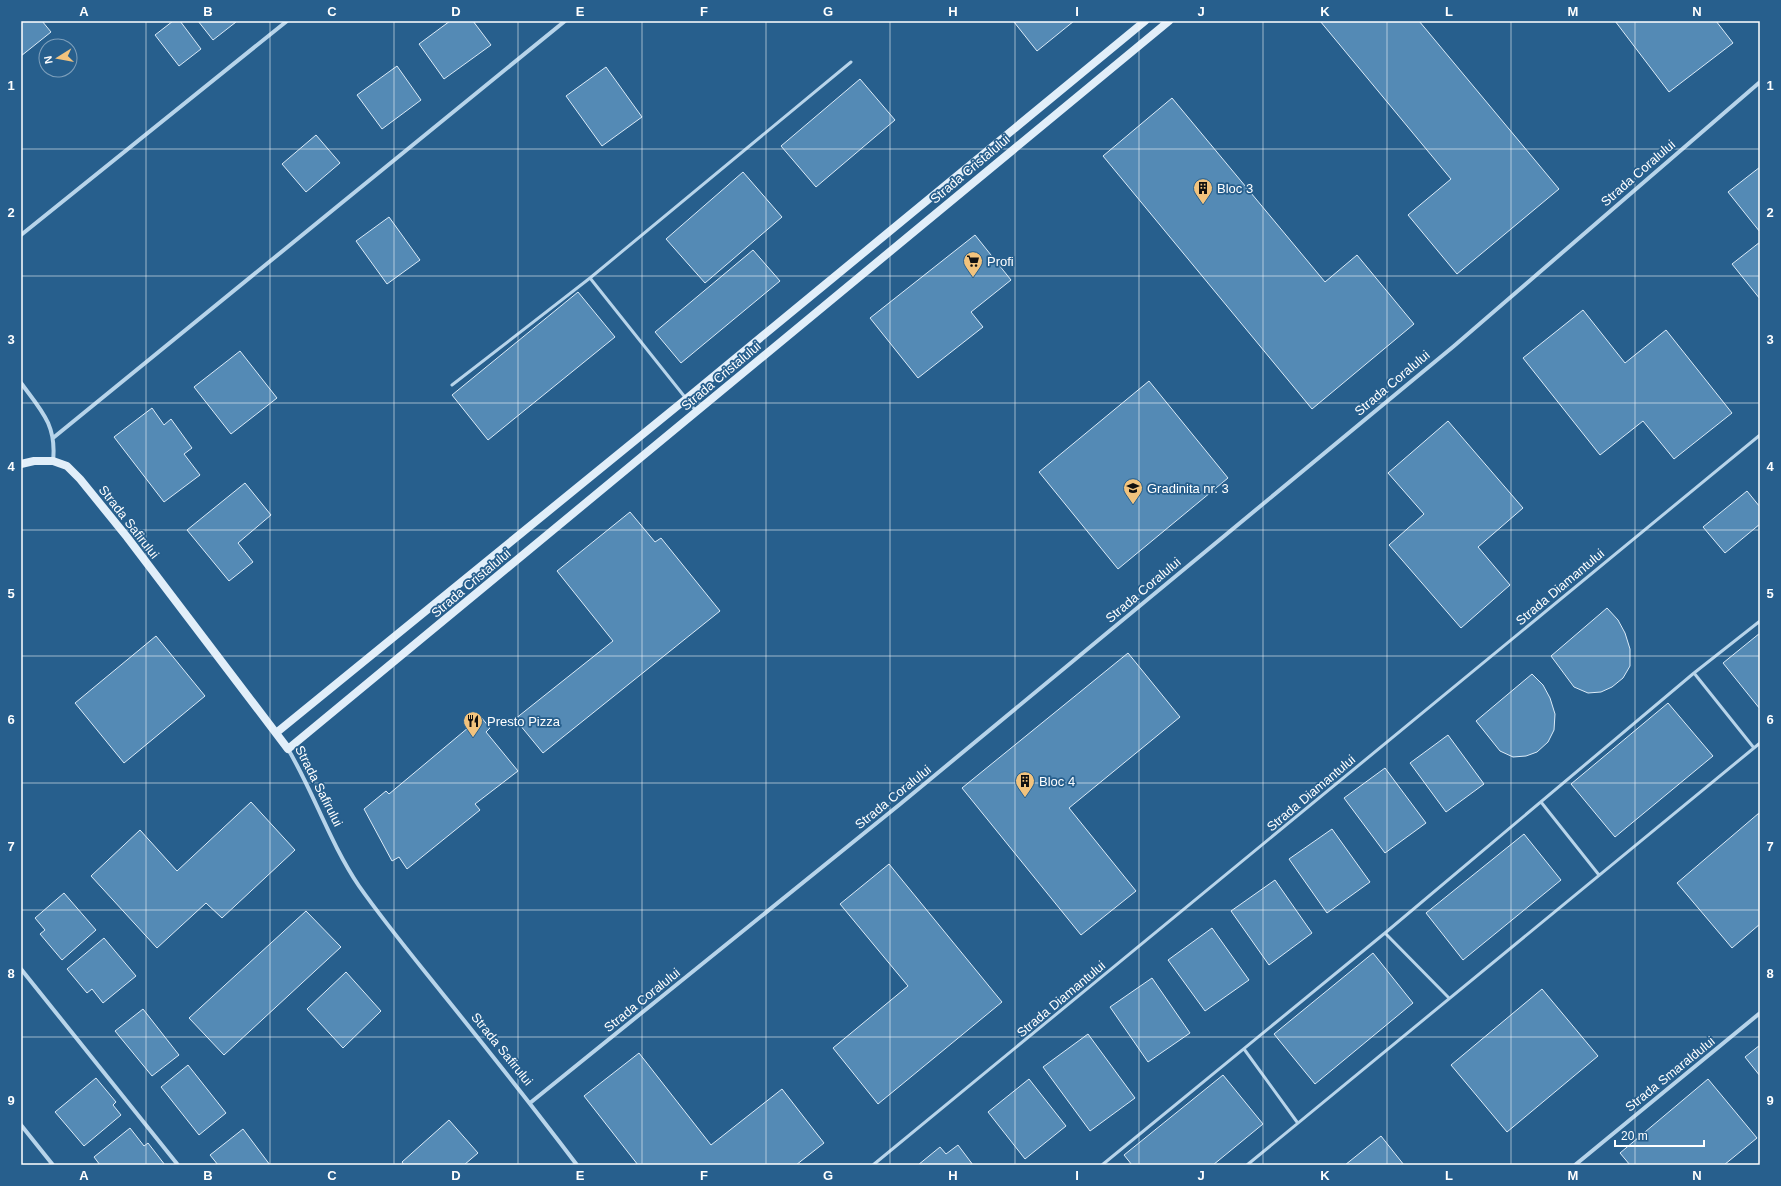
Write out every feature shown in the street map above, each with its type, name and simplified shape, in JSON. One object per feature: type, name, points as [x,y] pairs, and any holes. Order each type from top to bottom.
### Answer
[{"type":"street","points":[[21,235],[287,21]]},
{"type":"street","points":[[53,438],[565,21]]},
{"type":"street","name":"Strada Cristalului","points":[[276,733],[686,399],[1145,21]]},
{"type":"street","name":"Strada Cristalului","points":[[288,749],[1169,21]]},
{"type":"street","name":"Strada Coralului","points":[[530,1103],[899,806],[1454,346],[1760,82]]},
{"type":"street","points":[[21,383],[41,409],[49,423],[54,449],[53,460],[34,460],[21,464]]},
{"type":"street","name":"Strada Safirului","points":[[53,460],[67,466],[80,479],[132,543],[288,749],[301,772],[336,848],[358,885],[577,1165]]},
{"type":"street","points":[[21,969],[178,1165]]},
{"type":"street","name":"Strada Smaraldului","points":[[1574,1165],[1760,1013]]},
{"type":"street","points":[[21,1125],[53,1165]]},
{"type":"lane","points":[[452,385],[590,278],[851,62]]},
{"type":"lane","points":[[590,278],[697,411]]},
{"type":"lane","name":"Strada Diamantului","points":[[873,1165],[1760,435]]},
{"type":"lane","points":[[1102,1165],[1385,933],[1694,673],[1760,621]]},
{"type":"lane","points":[[1694,673],[1754,748]]},
{"type":"lane","points":[[1247,1165],[1297,1122],[1760,743]]},
{"type":"lane","points":[[1541,802],[1599,875]]},
{"type":"lane","points":[[1385,933],[1449,998]]},
{"type":"lane","points":[[1244,1049],[1297,1122]]},
{"type":"building","points":[[21,21],[42,21],[51,32],[44,38],[38,38],[38,42],[21,56]]},
{"type":"building","points":[[173,21],[180,21],[201,49],[179,66],[155,35]]},
{"type":"building","points":[[198,21],[236,21],[236,22],[213,40]]},
{"type":"building","points":[[450,21],[473,21],[491,45],[444,79],[419,44]]},
{"type":"building","points":[[1074,21],[1037,51],[1014,22]]},
{"type":"building","points":[[1320,21],[1419,21],[1559,189],[1457,274],[1408,215],[1451,179]]},
{"type":"building","points":[[1615,21],[1716,21],[1733,43],[1669,92]]},
{"type":"building","points":[[397,66],[421,100],[382,129],[357,95]]},
{"type":"building","points":[[606,67],[642,117],[602,146],[566,96]]},
{"type":"building","points":[[860,79],[895,120],[816,187],[781,146]]},
{"type":"building","name":"Bloc 3","points":[[1172,98],[1325,282],[1357,255],[1414,324],[1312,409],[1103,156]]},
{"type":"building","points":[[316,135],[340,163],[306,192],[282,164]]},
{"type":"building","points":[[1760,167],[1760,232],[1728,192]]},
{"type":"building","points":[[743,172],[782,217],[705,283],[666,239]]},
{"type":"building","points":[[389,217],[420,260],[387,284],[356,241]]},
{"type":"building","points":[[975,235],[1011,280],[971,312],[983,327],[918,378],[870,318]]},
{"type":"building","points":[[1760,242],[1760,299],[1732,264]]},
{"type":"building","points":[[753,250],[780,281],[681,363],[655,332]]},
{"type":"building","points":[[578,292],[615,337],[488,440],[452,395]]},
{"type":"building","points":[[1583,310],[1625,363],[1666,330],[1732,413],[1674,459],[1643,421],[1600,455],[1523,358]]},
{"type":"building","points":[[240,351],[277,398],[231,434],[194,387]]},
{"type":"building","points":[[1149,381],[1228,478],[1118,569],[1039,472]]},
{"type":"building","points":[[152,408],[164,425],[171,419],[192,448],[184,454],[200,475],[164,502],[114,437]]},
{"type":"building","points":[[1448,421],[1523,508],[1478,547],[1510,585],[1461,628],[1389,545],[1424,514],[1388,473]]},
{"type":"building","points":[[245,483],[271,515],[238,543],[253,562],[229,581],[187,530]]},
{"type":"building","points":[[1747,491],[1760,507],[1760,524],[1725,553],[1703,527]]},
{"type":"building","points":[[630,512],[655,542],[661,538],[720,611],[543,753],[515,719],[613,641],[557,571]]},
{"type":"building","points":[[1607,608],[1618,620],[1625,633],[1630,649],[1630,666],[1623,678],[1612,687],[1601,692],[1588,693],[1574,687],[1551,656]]},
{"type":"building","points":[[1760,633],[1760,709],[1723,663]]},
{"type":"building","points":[[156,636],[205,696],[124,763],[75,703]]},
{"type":"building","name":"Bloc 4","points":[[1128,653],[1180,717],[1069,808],[1136,891],[1081,935],[962,788]]},
{"type":"building","points":[[1532,674],[1543,685],[1550,698],[1555,714],[1554,730],[1548,742],[1537,752],[1526,756],[1513,757],[1500,751],[1476,721]]},
{"type":"building","points":[[1668,703],[1713,756],[1615,837],[1571,784]]},
{"type":"building","points":[[481,717],[490,728],[486,732],[518,771],[475,804],[480,810],[407,869],[399,857],[392,861],[364,809],[386,791],[389,794]]},
{"type":"building","points":[[1448,735],[1484,784],[1446,812],[1410,763]]},
{"type":"building","points":[[1385,768],[1426,823],[1385,853],[1344,798]]},
{"type":"building","points":[[251,802],[295,850],[222,918],[206,903],[157,948],[91,876],[140,830],[177,871]]},
{"type":"building","points":[[1759,813],[1760,924],[1732,948],[1677,883]]},
{"type":"building","points":[[1332,829],[1370,882],[1327,913],[1289,859]]},
{"type":"building","points":[[1524,834],[1561,880],[1463,960],[1426,913]]},
{"type":"building","points":[[889,864],[1002,1002],[878,1104],[833,1048],[908,986],[840,904]]},
{"type":"building","points":[[1275,880],[1312,933],[1269,965],[1231,911]]},
{"type":"building","points":[[64,893],[96,930],[62,960],[40,934],[45,930],[35,918]]},
{"type":"building","points":[[306,911],[341,947],[224,1055],[189,1018]]},
{"type":"building","points":[[1212,928],[1249,980],[1205,1011],[1168,960]]},
{"type":"building","points":[[104,938],[136,976],[103,1003],[92,989],[87,993],[67,969]]},
{"type":"building","points":[[1373,953],[1413,1003],[1315,1084],[1274,1034]]},
{"type":"building","points":[[346,972],[381,1011],[343,1048],[307,1009]]},
{"type":"building","points":[[1152,978],[1190,1033],[1148,1062],[1110,1007]]},
{"type":"building","points":[[1542,989],[1598,1056],[1507,1132],[1451,1065]]},
{"type":"building","points":[[143,1009],[179,1055],[152,1076],[115,1031]]},
{"type":"building","points":[[1088,1034],[1135,1098],[1090,1131],[1043,1067]]},
{"type":"building","points":[[1760,1045],[1760,1076],[1745,1057]]},
{"type":"building","points":[[639,1053],[711,1145],[782,1089],[824,1143],[796,1165],[638,1165],[584,1096]]},
{"type":"building","points":[[188,1065],[226,1113],[199,1135],[161,1087]]},
{"type":"building","points":[[1223,1075],[1263,1124],[1213,1165],[1132,1165],[1124,1155]]},
{"type":"building","points":[[96,1078],[116,1102],[113,1105],[121,1115],[84,1146],[55,1112]]},
{"type":"building","points":[[1029,1079],[1066,1126],[1025,1159],[988,1112]]},
{"type":"building","points":[[1708,1079],[1757,1138],[1724,1165],[1630,1165],[1620,1153]]},
{"type":"building","points":[[449,1120],[478,1153],[464,1165],[404,1165],[402,1162]]},
{"type":"building","points":[[130,1128],[144,1146],[148,1143],[165,1165],[100,1165],[94,1157]]},
{"type":"building","points":[[243,1129],[270,1165],[218,1165],[210,1155]]},
{"type":"building","points":[[1381,1136],[1404,1165],[1345,1165]]},
{"type":"building","points":[[958,1145],[973,1165],[918,1165],[940,1147],[946,1154]]},
{"type":"place","name":"Bloc 3","points":[[1203,205]]},
{"type":"place","name":"Profi","points":[[973,278]]},
{"type":"place","name":"Gradinita nr. 3","points":[[1133,505]]},
{"type":"place","name":"Presto Pizza","points":[[473,738]]},
{"type":"place","name":"Bloc 4","points":[[1025,798]]}]
